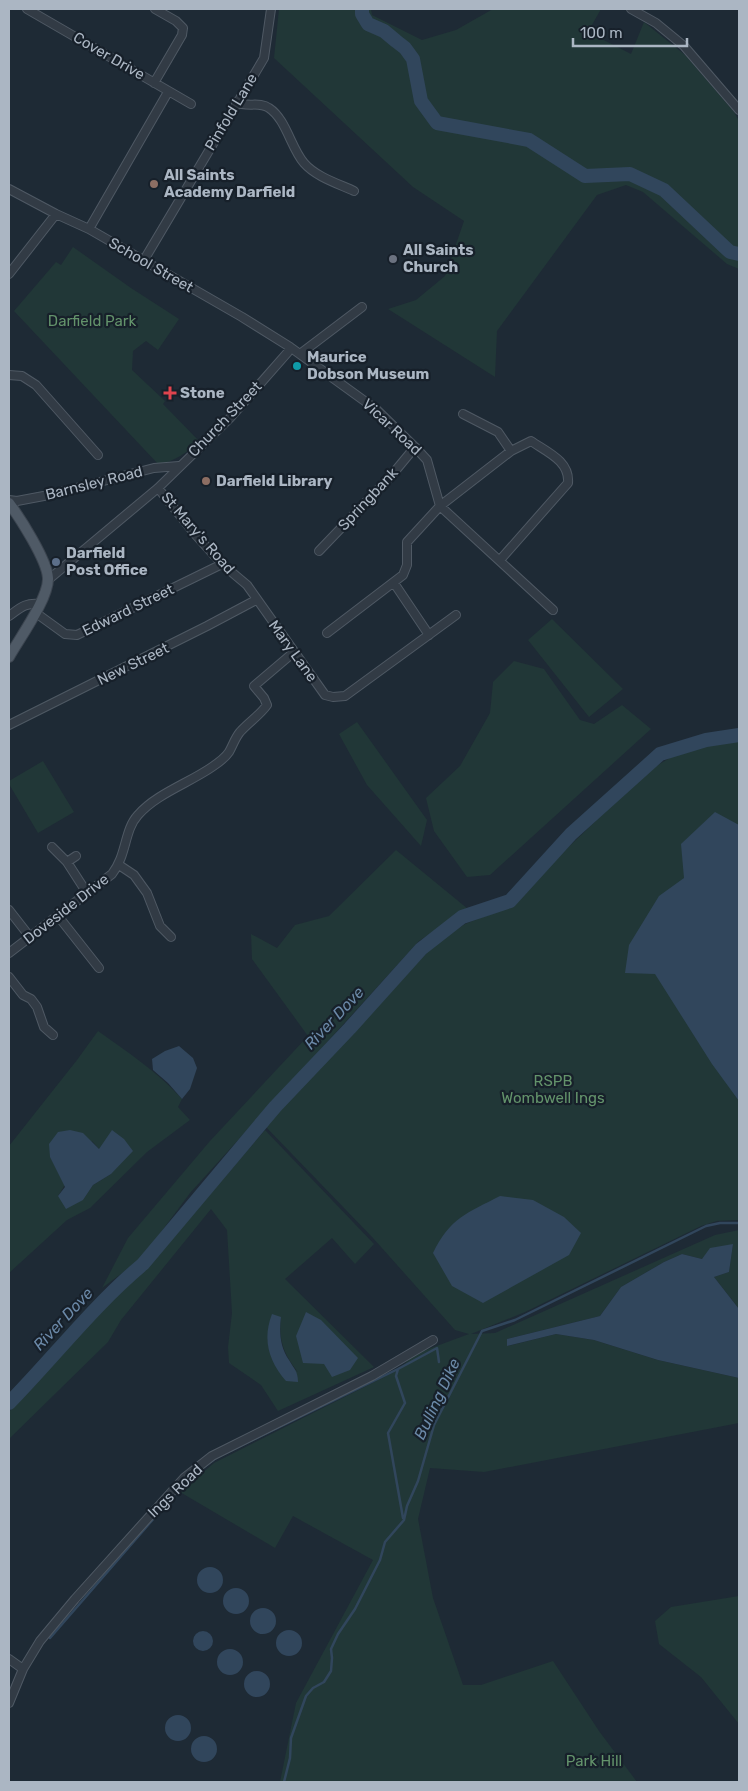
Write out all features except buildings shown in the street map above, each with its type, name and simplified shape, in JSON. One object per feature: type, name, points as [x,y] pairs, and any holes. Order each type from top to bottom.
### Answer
[{"type":"main road","points":[[9,501],[44,565],[48,580],[38,608],[9,657]]},
{"type":"street","name":"Cover Drive","points":[[27,9],[190,104]]},
{"type":"street","points":[[154,82],[182,35],[183,28],[176,21],[155,9]]},
{"type":"street","name":"Pinfold Lane","points":[[144,260],[236,102],[264,58],[271,9]]},
{"type":"street","points":[[631,9],[656,23],[684,46],[739,110]]},
{"type":"street","points":[[89,229],[168,92]]},
{"type":"street","points":[[236,102],[241,105],[258,103],[268,106],[276,113],[304,163],[324,176],[354,191]]},
{"type":"street","name":"School Street","points":[[10,192],[89,229],[242,317],[290,347]]},
{"type":"street","points":[[9,274],[56,214]]},
{"type":"street","points":[[300,354],[362,307]]},
{"type":"street","name":"Vicar Road","points":[[290,347],[377,410],[415,447],[426,460],[440,506]]},
{"type":"street","name":"Church Street","points":[[48,580],[158,488],[230,418],[288,352],[290,347]]},
{"type":"street","points":[[9,375],[22,376],[36,385],[98,455]]},
{"type":"street","points":[[463,414],[498,432],[511,451]]},
{"type":"street","points":[[327,633],[403,575],[407,565],[407,542],[440,506],[511,451],[531,441],[564,464],[569,473],[568,483],[500,560]]},
{"type":"street","name":"Springbank","points":[[319,551],[391,476],[415,447]]},
{"type":"street","name":"Barnsley Road","points":[[9,501],[41,496],[154,468],[179,466]]},
{"type":"street","name":"St Mary's Road","points":[[158,488],[222,564],[247,585],[256,600]]},
{"type":"street","points":[[440,506],[553,610]]},
{"type":"street","name":"Edward Street","points":[[38,608],[65,634],[77,635],[222,564]]},
{"type":"street","points":[[394,583],[429,635],[456,615]]},
{"type":"street","name":"Mary Lane","points":[[256,600],[325,695],[334,697],[345,696],[429,635]]},
{"type":"street","name":"New Street","points":[[9,725],[256,600]]},
{"type":"street","points":[[9,616],[24,604],[32,603],[38,608]]},
{"type":"street","name":"Doveside Drive","points":[[9,953],[112,874],[119,865],[130,826],[148,805],[213,767],[228,754],[236,737],[267,704],[254,686],[294,652]]},
{"type":"street","points":[[52,847],[67,862],[87,893]]},
{"type":"street","points":[[67,862],[76,856]]},
{"type":"street","points":[[119,865],[134,875],[147,893],[160,926],[171,937]]},
{"type":"street","points":[[9,910],[30,937]]},
{"type":"street","points":[[58,916],[99,968]]},
{"type":"street","points":[[9,977],[23,994],[31,999],[37,1007],[44,1027],[53,1035]]},
{"type":"street","name":"Ings Road","points":[[9,1703],[23,1669],[40,1641],[75,1599],[184,1478],[212,1456],[372,1376],[433,1340]]},
{"type":"street","points":[[9,1659],[23,1669]]},
{"type":"green space","points":[[279,9],[371,9],[372,15],[422,40],[456,30],[493,9],[601,9],[588,32],[631,54],[644,22],[685,55],[734,112],[739,121],[739,269],[727,264],[643,192],[626,185],[597,195],[497,331],[495,377],[388,309],[416,300],[445,276],[464,221],[413,187],[274,58]]},
{"type":"green space","name":"Darfield Park","points":[[73,247],[179,319],[158,350],[146,341],[133,351],[132,370],[165,401],[163,404],[200,442],[171,461],[159,465],[14,311],[56,262],[61,265]]},
{"type":"green space","points":[[552,619],[623,689],[589,717],[528,640]]},
{"type":"green space","points":[[514,661],[544,669],[580,720],[594,724],[622,705],[651,729],[490,875],[467,877],[434,831],[426,798],[460,766],[490,713],[493,682]]},
{"type":"green space","points":[[357,722],[427,820],[421,846],[367,785],[339,734]]},
{"type":"green space","name":"RSPB Wombwell Ings","points":[[739,738],[739,1220],[717,1221],[701,1226],[525,1312],[471,1334],[495,1333],[715,1235],[739,1230],[739,1309],[714,1277],[729,1272],[733,1244],[702,1259],[682,1254],[664,1262],[621,1287],[600,1316],[507,1339],[508,1346],[556,1334],[594,1340],[658,1360],[739,1378],[739,1423],[484,1472],[430,1468],[418,1519],[433,1598],[463,1685],[481,1685],[553,1661],[599,1731],[637,1782],[280,1782],[296,1703],[373,1560],[293,1516],[275,1548],[180,1492],[214,1463],[398,1370],[415,1354],[469,1334],[455,1330],[373,1238],[266,1127],[436,943],[465,924],[513,905],[555,860],[648,771],[673,756],[698,747]]},
{"type":"green space","points":[[43,761],[74,812],[38,833],[9,781]]},
{"type":"green space","points":[[396,850],[468,909],[419,941],[190,1193],[141,1259],[102,1288],[128,1238],[210,1141],[308,1036],[252,959],[251,934],[277,948],[295,925],[329,916]]},
{"type":"green space","points":[[98,1031],[142,1062],[172,1089],[182,1099],[178,1107],[190,1120],[147,1152],[90,1208],[67,1220],[9,1273],[9,1146]],"holes":[[[92,1141],[99,1149],[111,1174],[93,1185],[83,1200],[58,1196]]]},
{"type":"green space","points":[[265,1130],[374,1244],[355,1264],[332,1238],[285,1279],[374,1367],[278,1411],[261,1385],[229,1363],[228,1347],[232,1313],[227,1230],[211,1209],[121,1320],[108,1342],[9,1439],[9,1412],[122,1288],[148,1266]],"holes":[[[281,1317],[280,1325],[283,1346],[298,1372],[268,1345]]]},
{"type":"green space","points":[[739,1596],[739,1724],[701,1677],[659,1644],[655,1621],[671,1607]]},
{"type":"water","points":[[715,812],[739,825],[739,1101],[712,1064],[655,974],[625,973],[629,945],[659,896],[684,878],[681,844]]},
{"type":"water","points":[[179,1046],[193,1058],[197,1068],[190,1089],[182,1099],[153,1070],[152,1059],[165,1051]]},
{"type":"water","points":[[70,1130],[83,1133],[99,1149],[112,1130],[124,1139],[133,1151],[111,1174],[93,1185],[83,1200],[66,1209],[58,1196],[65,1187],[50,1157],[49,1144],[58,1132]]},
{"type":"water","points":[[500,1196],[533,1200],[564,1217],[581,1233],[569,1255],[483,1303],[452,1286],[433,1253],[439,1241],[453,1224],[469,1212]]},
{"type":"water","points":[[733,1244],[729,1272],[714,1277],[739,1309],[739,1378],[658,1360],[594,1340],[556,1334],[507,1346],[507,1339],[600,1316],[621,1287],[664,1262],[682,1254],[702,1259],[710,1248]]},
{"type":"water","points":[[306,1312],[321,1320],[358,1358],[350,1370],[332,1377],[324,1364],[303,1363],[296,1336]]},
{"type":"water","points":[[272,1314],[281,1317],[280,1334],[282,1345],[296,1373],[298,1382],[286,1381],[271,1358],[268,1333]]},
{"type":"water","points":[[210,1567],[219,1571],[223,1580],[219,1589],[210,1593],[201,1589],[197,1580],[201,1571]]},
{"type":"water","points":[[236,1588],[245,1592],[249,1601],[245,1610],[236,1614],[227,1610],[223,1601],[227,1592]]},
{"type":"water","points":[[263,1608],[272,1612],[276,1621],[272,1630],[263,1634],[254,1630],[250,1621],[254,1612]]},
{"type":"water","points":[[289,1630],[298,1634],[302,1643],[298,1652],[289,1656],[280,1652],[276,1643],[280,1634]]},
{"type":"water","points":[[199,1631],[207,1631],[213,1637],[213,1645],[207,1651],[199,1651],[193,1645],[193,1637]]},
{"type":"water","points":[[230,1649],[239,1653],[243,1662],[239,1671],[230,1675],[221,1671],[217,1662],[221,1653]]},
{"type":"water","points":[[257,1671],[266,1675],[270,1684],[266,1693],[257,1697],[248,1693],[244,1684],[248,1675]]},
{"type":"water","points":[[178,1715],[187,1719],[191,1728],[187,1737],[178,1741],[169,1737],[165,1728],[169,1719]]},
{"type":"water","points":[[204,1736],[213,1740],[217,1749],[213,1758],[204,1762],[195,1758],[191,1749],[195,1740]]},
{"type":"waterway","points":[[362,9],[362,14],[368,24],[384,31],[405,48],[413,59],[421,101],[437,123],[529,140],[585,176],[630,174],[664,190],[730,252],[739,254]]},
{"type":"waterway","name":"River Dove","points":[[9,1403],[91,1314],[143,1264],[275,1107],[421,949],[462,917],[510,901],[571,834],[660,754],[706,740],[739,735]]},
{"type":"waterway","name":"Bulling Dike","points":[[284,1782],[290,1758],[291,1738],[306,1696],[313,1688],[324,1682],[331,1671],[331,1649],[338,1634],[355,1609],[380,1560],[385,1542],[404,1520],[407,1506],[418,1481],[434,1425],[482,1331],[515,1320],[706,1226],[720,1223],[739,1223]]},
{"type":"waterway","points":[[403,1518],[388,1433],[405,1403],[396,1376],[398,1369],[437,1348],[439,1362]]},
{"type":"waterway","points":[[201,1469],[216,1458],[398,1369]]},
{"type":"waterway","points":[[50,1638],[188,1479]]},
{"type":"place","name":"All Saints Academy Darfield","points":[[154,184]]},
{"type":"place","name":"All Saints Church","points":[[393,259]]},
{"type":"place","name":"Maurice Dobson Museum","points":[[297,366]]},
{"type":"place","name":"Stone","points":[[170,393]]},
{"type":"place","name":"Darfield Library","points":[[206,481]]},
{"type":"place","name":"Darfield Post Office","points":[[56,562]]},
{"type":"park label","name":"Park Hill","points":[[594,1761]]}]
